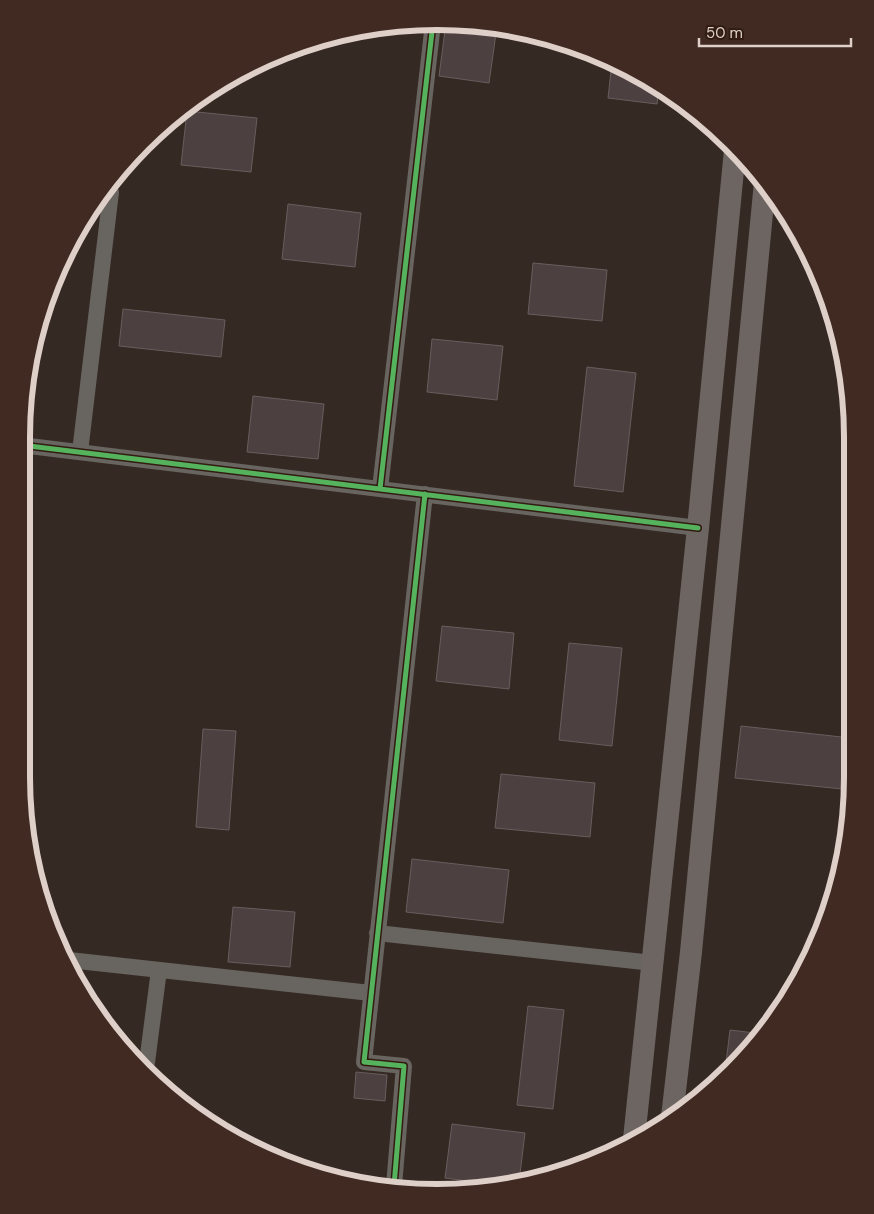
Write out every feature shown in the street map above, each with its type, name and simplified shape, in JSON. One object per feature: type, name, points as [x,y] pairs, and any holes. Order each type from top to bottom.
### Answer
[{"type":"main road","points":[[635,1132],[698,528],[734,159]]},
{"type":"main road","points":[[677,1106],[764,195]]},
{"type":"street","points":[[380,489],[432,30]]},
{"type":"street","points":[[80,452],[111,194]]},
{"type":"street","points":[[30,446],[698,528]]},
{"type":"street","points":[[394,1182],[404,1066],[364,1062],[425,494]]},
{"type":"street","points":[[378,933],[652,962]]},
{"type":"street","points":[[74,961],[371,992]]},
{"type":"street","points":[[147,1063],[159,970]]},
{"type":"building","points":[[445,30],[496,34],[489,83],[439,76]]},
{"type":"building","points":[[611,69],[658,96],[657,104],[608,98]]},
{"type":"building","points":[[193,112],[257,118],[251,172],[181,165],[186,116]]},
{"type":"building","points":[[288,204],[361,213],[355,267],[282,259]]},
{"type":"building","points":[[533,263],[607,270],[602,321],[528,314]]},
{"type":"building","points":[[123,309],[225,320],[221,357],[119,346]]},
{"type":"building","points":[[432,339],[503,346],[497,400],[427,392]]},
{"type":"building","points":[[587,367],[636,373],[623,492],[574,486]]},
{"type":"building","points":[[253,396],[324,404],[318,459],[247,452]]},
{"type":"building","points":[[442,626],[514,633],[509,689],[436,681]]},
{"type":"building","points":[[569,643],[622,648],[612,746],[559,740]]},
{"type":"building","points":[[741,726],[844,737],[844,789],[735,778]]},
{"type":"building","points":[[203,729],[236,731],[229,830],[196,827]]},
{"type":"building","points":[[501,774],[595,783],[590,837],[495,828]]},
{"type":"building","points":[[412,859],[509,870],[503,923],[406,912]]},
{"type":"building","points":[[233,907],[295,912],[290,967],[228,962]]},
{"type":"building","points":[[528,1006],[564,1010],[553,1109],[517,1105]]},
{"type":"building","points":[[730,1030],[753,1033],[743,1045],[726,1064]]},
{"type":"building","points":[[356,1072],[387,1075],[385,1101],[354,1098]]},
{"type":"building","points":[[452,1124],[525,1133],[520,1175],[476,1182],[445,1178]]},
{"type":"cycle path","points":[[380,489],[432,30]]},
{"type":"cycle path","points":[[30,446],[698,528]]},
{"type":"cycle path","points":[[394,1182],[404,1066],[364,1062],[425,494]]}]
